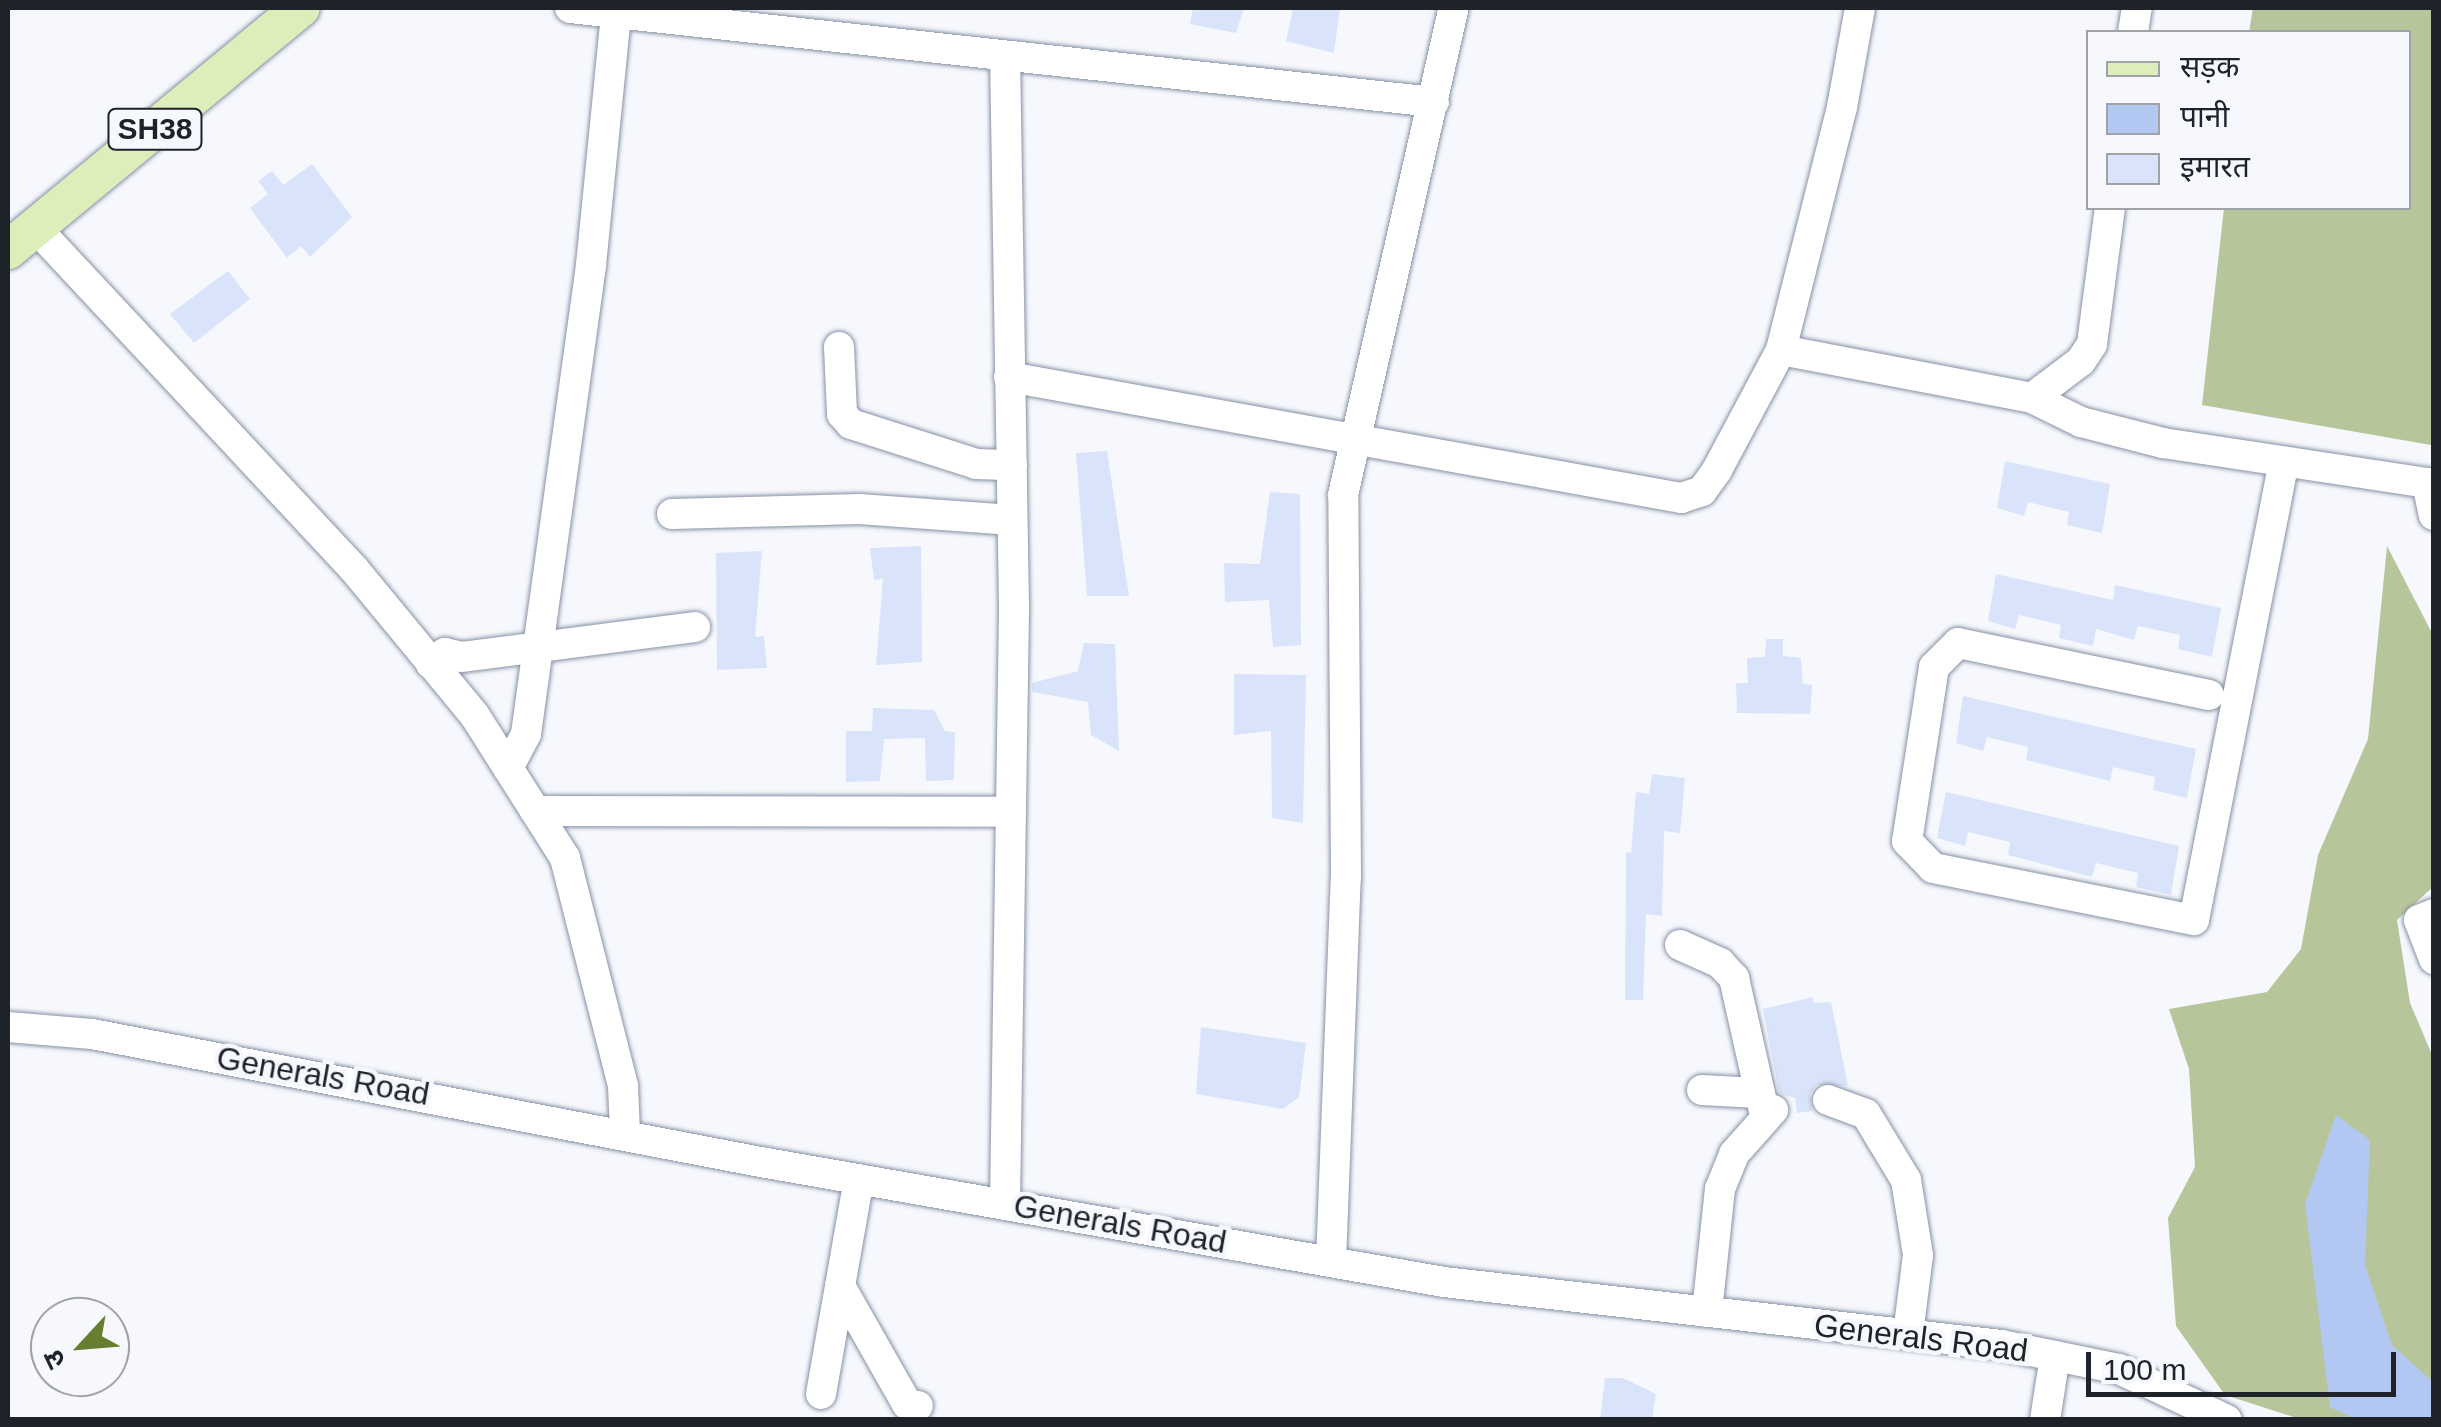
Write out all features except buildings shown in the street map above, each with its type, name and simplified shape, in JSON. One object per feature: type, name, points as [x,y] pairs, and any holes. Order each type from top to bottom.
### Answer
[{"type":"main road","name":"SH38","points":[[21,238],[301,8]]},
{"type":"street","points":[[570,8],[1434,102]]},
{"type":"street","points":[[1331,1262],[1346,878],[1342,495],[1454,8]]},
{"type":"street","points":[[1009,377],[1681,498],[1702,490],[1718,470],[1781,350],[1842,108],[1860,8]]},
{"type":"street","points":[[508,768],[526,734],[591,265],[616,14]]},
{"type":"street","points":[[1004,1203],[1012,812],[1012,465],[1005,56]]},
{"type":"street","points":[[2032,398],[2082,362],[2092,344],[2110,210]]},
{"type":"street","points":[[21,238],[354,569],[508,768],[565,858],[623,1086],[626,1132]]},
{"type":"street","points":[[839,346],[842,414],[852,424],[976,464],[1012,465]]},
{"type":"street","points":[[1781,350],[2032,398],[2098,426],[2284,465],[2430,484],[2434,514]]},
{"type":"street","points":[[2209,695],[1958,642],[1934,668],[1906,841],[1933,868],[2194,920],[2284,465]]},
{"type":"street","points":[[672,514],[859,509],[1012,520]]},
{"type":"street","points":[[431,664],[445,653],[462,657],[539,642],[695,627]]},
{"type":"street","points":[[535,810],[1012,812]]},
{"type":"street","points":[[2434,914],[2419,920],[2434,959]]},
{"type":"street","points":[[1680,945],[1720,964],[1734,978],[1765,1106],[1734,1154],[1720,1189],[1706,1312]]},
{"type":"street","name":"Generals Road","points":[[8,1027],[92,1034],[859,1179],[1444,1282],[1908,1334],[2055,1356],[2119,1369],[2228,1420]]},
{"type":"street","points":[[1702,1090],[1765,1106]]},
{"type":"street","points":[[1828,1100],[1866,1114],[1906,1180],[1918,1255],[1908,1334]]},
{"type":"street","points":[[821,1394],[859,1179]]},
{"type":"street","points":[[840,1286],[907,1404],[918,1406]]},
{"type":"street","points":[[2045,1420],[2055,1356]]},
{"type":"green space","points":[[2253,8],[2433,8],[2431,445],[2202,405],[2224,210],[2411,210],[2411,30],[2249,30]]},
{"type":"green space","points":[[2387,546],[2433,635],[2433,887],[2397,920],[2410,1003],[2433,1057],[2433,1419],[2300,1419],[2225,1395],[2176,1326],[2168,1218],[2195,1167],[2189,1069],[2169,1009],[2267,992],[2301,949],[2318,855],[2368,739]]},
{"type":"water","points":[[2336,1115],[2370,1140],[2365,1265],[2392,1345],[2433,1382],[2433,1419],[2355,1419],[2330,1407],[2305,1204]]}]
